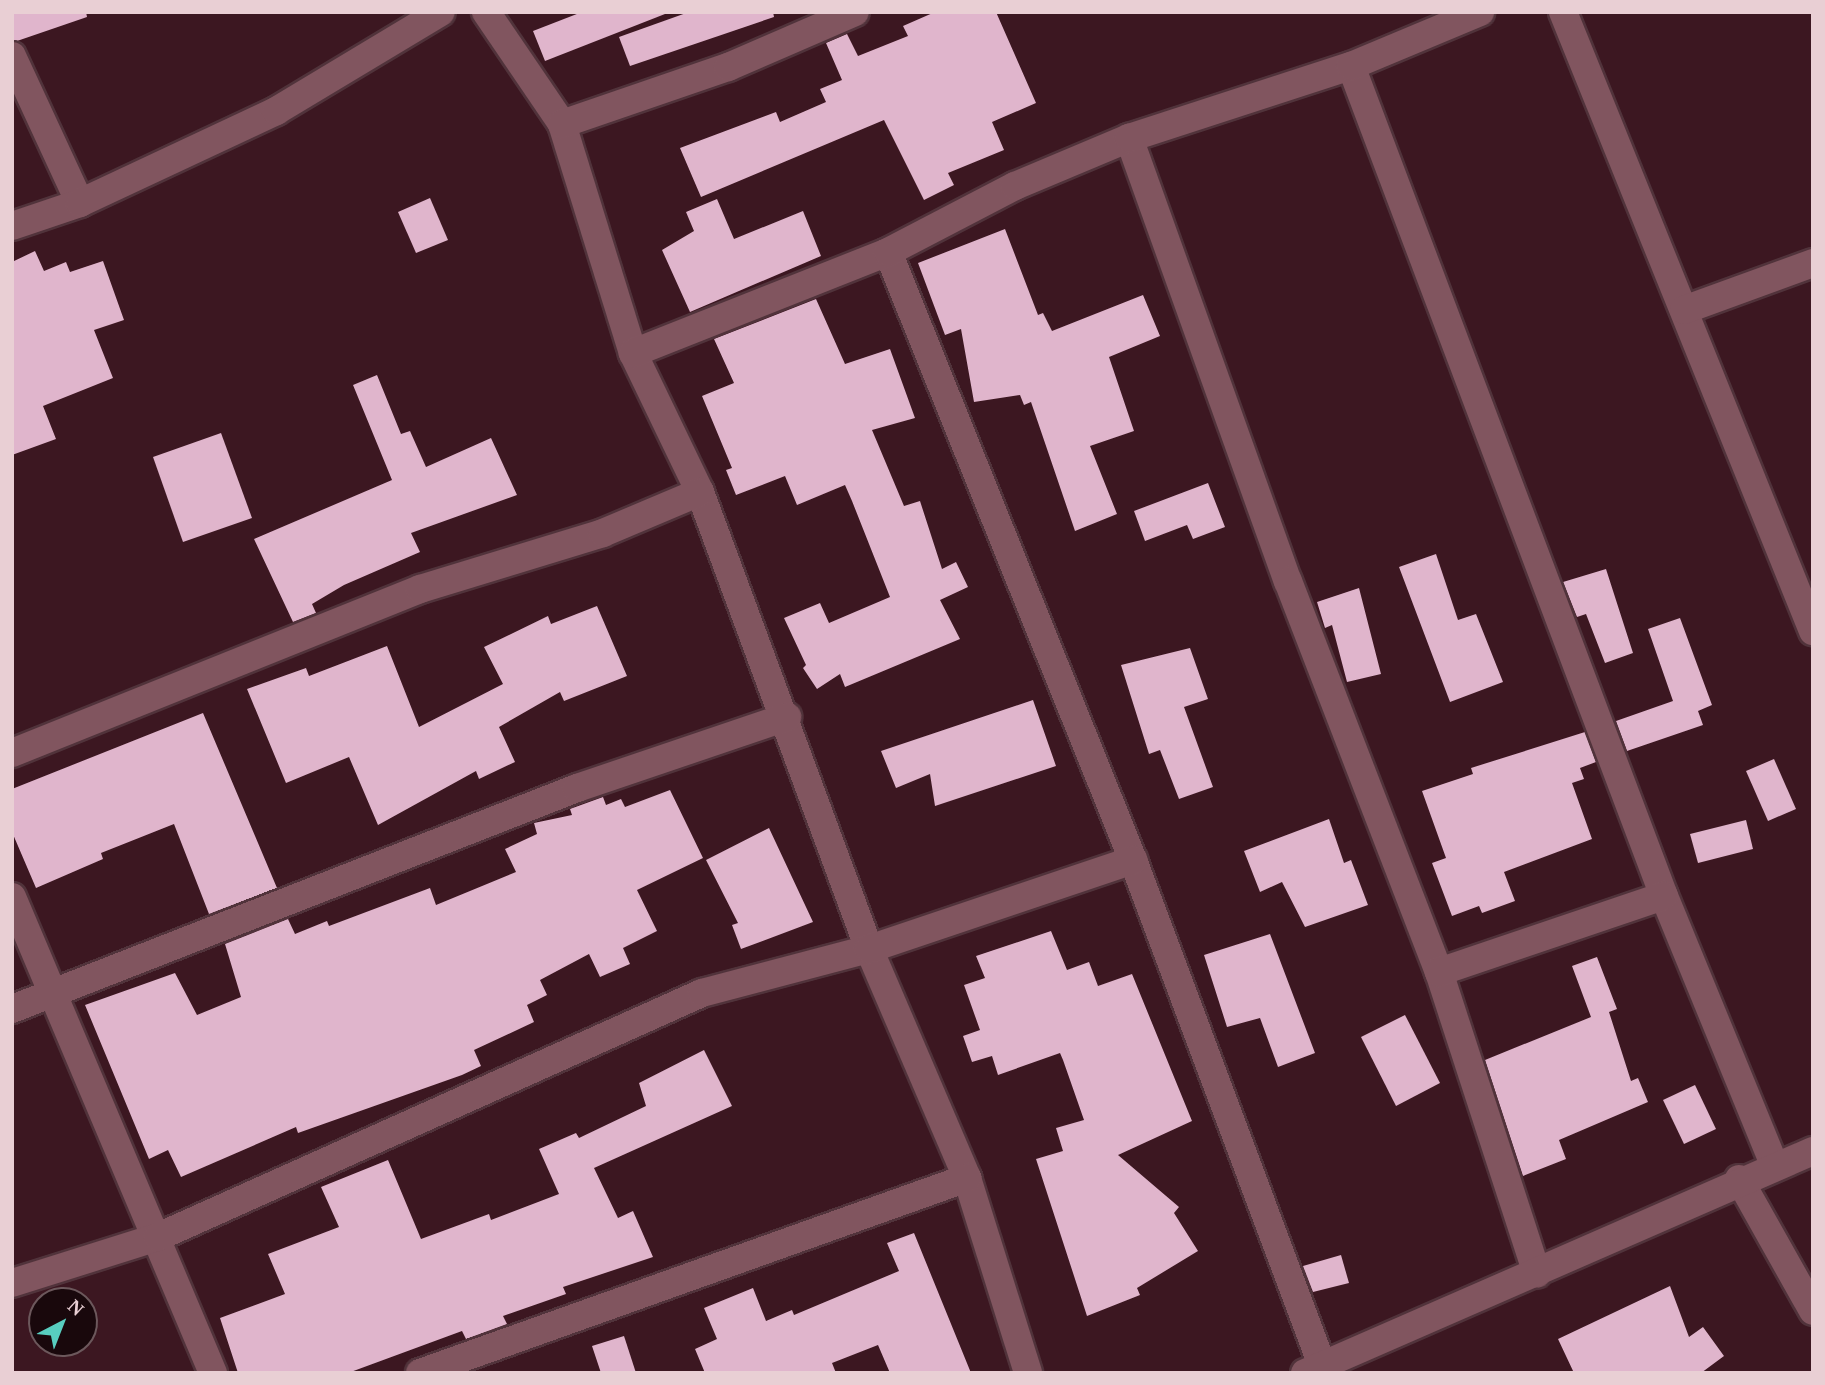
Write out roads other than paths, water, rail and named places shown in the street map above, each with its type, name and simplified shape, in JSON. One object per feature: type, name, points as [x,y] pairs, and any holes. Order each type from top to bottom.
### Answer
[{"type":"street","points":[[12,226],[80,203],[276,111],[441,12]]},
{"type":"street","points":[[486,12],[562,124],[633,353],[700,492],[788,717],[869,949],[967,1178],[1028,1373]]},
{"type":"street","points":[[562,124],[728,67],[855,12]]},
{"type":"street","points":[[633,353],[888,252],[1015,186],[1129,138],[1351,66],[1480,12]]},
{"type":"street","points":[[1563,12],[1813,631]]},
{"type":"street","points":[[12,56],[80,203]]},
{"type":"street","points":[[1351,66],[1664,896],[1775,1166]]},
{"type":"street","points":[[1129,138],[1288,581],[1439,972],[1537,1273]]},
{"type":"street","points":[[888,252],[1133,860],[1314,1369],[1537,1273],[1739,1179],[1813,1151]]},
{"type":"street","points":[[1684,310],[1813,263]]},
{"type":"street","points":[[12,753],[420,589],[603,533],[700,492]]},
{"type":"street","points":[[12,1009],[578,788],[788,717]]},
{"type":"street","points":[[12,1283],[158,1237],[702,993],[869,949],[1133,860]]},
{"type":"street","points":[[1439,972],[1664,896]]},
{"type":"street","points":[[12,897],[51,994],[158,1237],[213,1373]]},
{"type":"street","points":[[420,1373],[967,1178]]},
{"type":"street","points":[[1739,1179],[1813,1311]]}]
